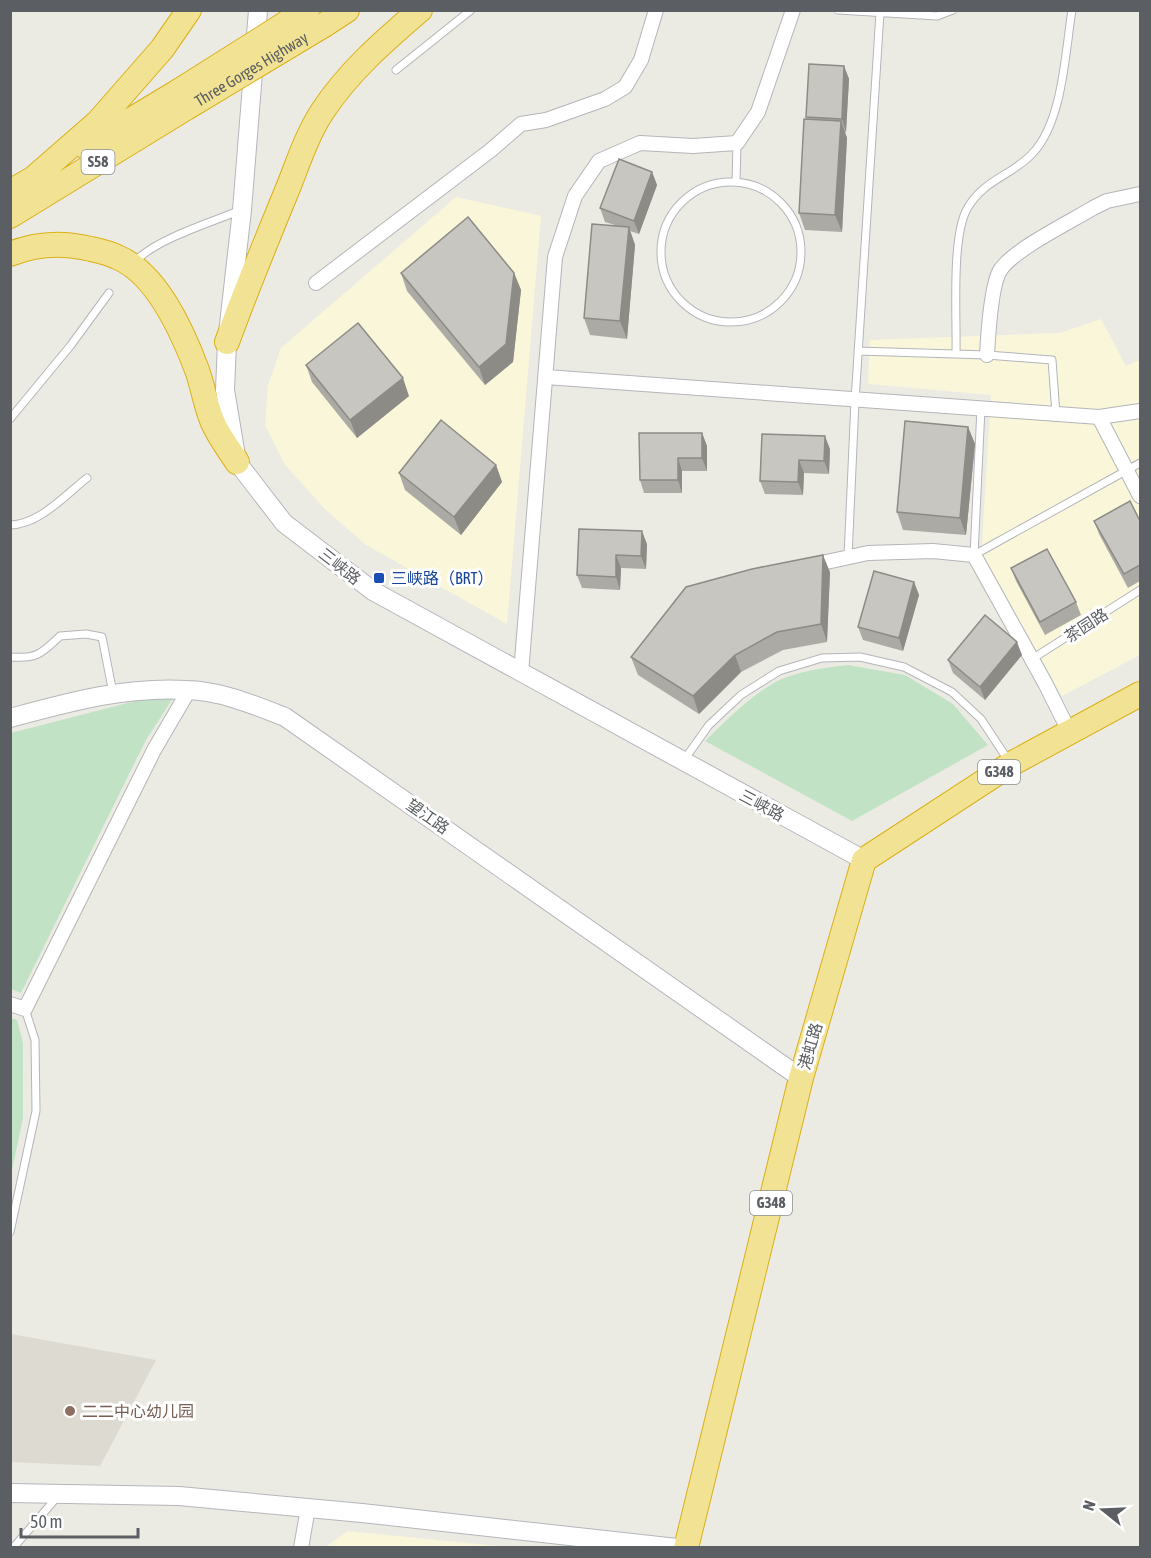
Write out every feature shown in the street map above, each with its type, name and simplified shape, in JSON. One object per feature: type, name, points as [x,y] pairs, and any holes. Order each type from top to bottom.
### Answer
[{"type":"highway","points":[[35,177],[98,122],[162,49],[189,10]]},
{"type":"highway","name":"Three Gorges Highway","points":[[182,99],[316,18],[347,10]]},
{"type":"highway","points":[[227,342],[251,278],[321,113],[351,74],[380,44],[420,10]]},
{"type":"highway","name":"S58","points":[[10,192],[182,99]]},
{"type":"highway","name":"S58","points":[[10,216],[182,99]]},
{"type":"highway","points":[[10,254],[27,248],[51,244],[74,245],[119,257],[140,272],[157,291],[171,313],[197,370],[214,427],[237,462]]},
{"type":"highway","name":"G348","points":[[864,860],[1011,764],[1140,694]]},
{"type":"highway","name":"港虹路","points":[[686,1548],[801,1078],[864,860]]},
{"type":"main road","name":"三峡路","points":[[258,10],[242,210],[227,342],[225,390],[237,462],[284,523],[373,591],[864,860]]},
{"type":"main road","name":"望江路","points":[[10,718],[123,691],[189,690],[237,699],[285,717],[801,1078]]},
{"type":"main road","points":[[10,1493],[179,1496],[677,1548]]},
{"type":"street","points":[[316,283],[521,124],[555,117],[605,99],[625,87],[641,60],[656,10]]},
{"type":"street","points":[[521,673],[555,257],[575,196],[599,161],[640,143],[693,146],[737,143],[758,112],[793,10]]},
{"type":"street","points":[[987,355],[988,333],[999,270],[1014,255],[1093,208],[1107,201],[1140,194]]},
{"type":"street","points":[[546,377],[1099,417],[1140,411]]},
{"type":"street","points":[[1099,417],[1140,496]]},
{"type":"street","points":[[797,568],[868,553],[933,551],[974,555],[1070,733]]},
{"type":"street","points":[[10,1004],[25,1009],[154,750],[189,690]]},
{"type":"street","points":[[301,1548],[308,1508]]},
{"type":"lane","points":[[396,70],[471,10]]},
{"type":"lane","points":[[838,10],[937,16],[953,10]]},
{"type":"lane","points":[[956,354],[958,232],[966,210],[984,186],[1031,154],[1043,139],[1059,95],[1072,10]]},
{"type":"lane","points":[[848,557],[855,401],[880,13]]},
{"type":"lane","points":[[736,182],[737,143]]},
{"type":"lane","points":[[736,182],[758,188],[777,199],[791,216],[799,237],[801,259],[795,280],[783,299],[766,313],[745,321],[723,323],[700,316],[680,302],[667,282],[661,250],[663,234],[673,212],[690,195],[712,184],[736,182]]},
{"type":"lane","points":[[140,257],[147,251],[181,234],[242,210]]},
{"type":"lane","points":[[10,419],[71,345],[108,294]]},
{"type":"lane","points":[[858,351],[987,355],[1052,360],[1056,414]]},
{"type":"lane","points":[[974,555],[981,408]]},
{"type":"lane","points":[[974,555],[1140,463]]},
{"type":"lane","points":[[10,525],[28,523],[51,508],[87,478]]},
{"type":"lane","name":"茶园路","points":[[1032,659],[1140,590]]},
{"type":"lane","points":[[10,657],[30,658],[48,648],[60,636],[86,634],[102,637],[113,693]]},
{"type":"lane","points":[[682,762],[709,725],[741,695],[778,671],[822,658],[860,657],[904,667],[952,692],[981,719],[1003,756],[1011,764]]},
{"type":"lane","points":[[10,1232],[36,1111],[34,1040],[25,1009]]},
{"type":"lane","points":[[13,1548],[60,1494]]},
{"type":"shaded area","points":[[456,197],[541,216],[507,624],[366,545],[325,509],[285,465],[265,425],[268,385],[281,348]]},
{"type":"shaded area","points":[[1101,319],[1126,366],[1140,360],[1140,655],[1062,696],[984,558],[982,544],[991,395],[868,384],[870,340],[1060,333]]},
{"type":"shaded area","name":"二二中心幼儿园","points":[[11,1334],[156,1360],[100,1466],[11,1462]]},
{"type":"shaded area","points":[[348,1531],[508,1547],[325,1547]]},
{"type":"green space","points":[[848,665],[905,675],[953,704],[988,745],[852,821],[705,741],[745,703],[772,684],[799,673]]},
{"type":"green space","points":[[170,692],[175,695],[146,740],[21,993],[11,989],[11,733]]},
{"type":"green space","points":[[11,1018],[17,1020],[23,1043],[23,1118],[11,1175]]},
{"type":"building","points":[[809,64],[844,66],[842,119],[806,117]]},
{"type":"building","points":[[804,119],[841,121],[835,215],[799,213]]},
{"type":"building","points":[[619,159],[652,172],[634,221],[600,208]]},
{"type":"building","points":[[468,217],[514,273],[506,344],[479,367],[401,273]]},
{"type":"building","points":[[592,224],[629,227],[620,321],[584,318]]},
{"type":"building","points":[[358,323],[403,378],[350,420],[306,365]]},
{"type":"building","points":[[441,420],[496,465],[454,517],[399,473]]},
{"type":"building","points":[[905,421],[968,427],[960,518],[897,512]]},
{"type":"building","points":[[639,433],[702,433],[702,458],[678,458],[678,480],[640,480]]},
{"type":"building","points":[[762,434],[825,436],[824,461],[799,460],[798,482],[760,481]]},
{"type":"building","points":[[1130,501],[1140,521],[1140,565],[1124,574],[1094,521]]},
{"type":"building","points":[[579,529],[642,531],[641,556],[616,555],[616,577],[577,575]]},
{"type":"building","points":[[1047,549],[1076,602],[1040,622],[1011,568]]},
{"type":"building","points":[[823,555],[821,624],[777,632],[735,655],[693,696],[631,657],[686,587],[752,569]]},
{"type":"building","points":[[874,571],[914,582],[899,638],[858,627]]},
{"type":"building","points":[[985,615],[1017,642],[980,687],[948,660]]},
{"type":"place","name":"三峡路（BRT）","points":[[379,578]]},
{"type":"place","name":"二二中心幼儿园","points":[[70,1411]]}]
